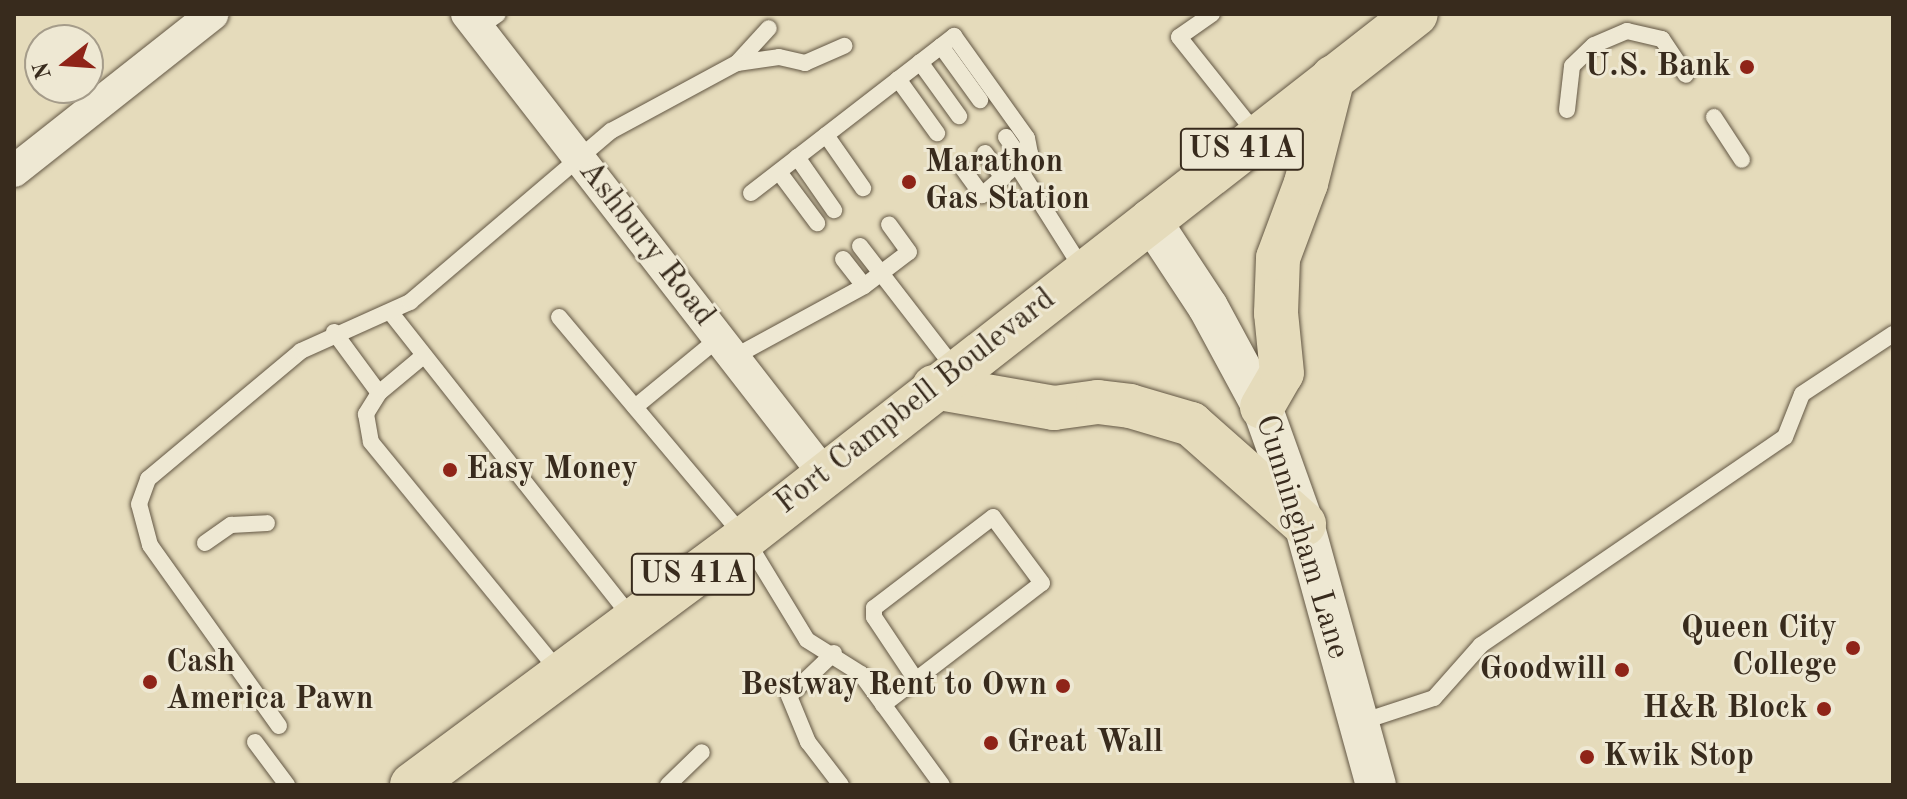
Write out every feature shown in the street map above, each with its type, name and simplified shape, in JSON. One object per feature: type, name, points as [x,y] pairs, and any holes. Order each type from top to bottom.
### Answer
[{"type":"highway","name":"Fort Campbell Boulevard","points":[[412,785],[631,617],[745,538],[944,378],[1333,77],[1402,18]]},
{"type":"highway","points":[[1262,407],[1282,373],[1276,313],[1278,258],[1306,183],[1333,77]]},
{"type":"highway","points":[[944,378],[1054,408],[1098,402],[1130,406],[1191,424],[1304,524]]},
{"type":"street","points":[[14,171],[213,14]]},
{"type":"street","name":"Ashbury Road","points":[[481,19],[580,159],[825,475]]},
{"type":"street","name":"Cunningham Lane","points":[[1150,219],[1208,307],[1262,407],[1304,524],[1376,785]]},
{"type":"lane","points":[[1212,14],[1179,37],[1258,136]]},
{"type":"lane","points":[[279,726],[163,570],[144,525],[141,489],[271,371],[334,332],[391,313],[611,131],[737,63],[769,28]]},
{"type":"lane","points":[[1567,110],[1572,66],[1594,45],[1627,31],[1662,39],[1686,75]]},
{"type":"lane","points":[[751,193],[954,36],[1027,138],[1030,153],[982,195],[963,169]]},
{"type":"lane","points":[[737,63],[779,57],[805,63],[844,46]]},
{"type":"lane","points":[[941,46],[980,100]]},
{"type":"lane","points":[[920,62],[959,116]]},
{"type":"lane","points":[[898,79],[937,133]]},
{"type":"lane","points":[[1714,117],[1742,160]]},
{"type":"lane","points":[[826,135],[863,188]]},
{"type":"lane","points":[[1006,137],[1083,270]]},
{"type":"lane","points":[[985,153],[1003,178]]},
{"type":"lane","points":[[797,157],[834,210]]},
{"type":"lane","points":[[779,172],[817,223]]},
{"type":"lane","points":[[635,407],[726,348],[864,286],[909,252],[889,224]]},
{"type":"lane","points":[[860,246],[944,378]]},
{"type":"lane","points":[[843,259],[864,286]]},
{"type":"lane","points":[[391,313],[422,357],[631,617]]},
{"type":"lane","points":[[559,317],[745,538],[807,640],[834,653],[861,674],[942,785]]},
{"type":"lane","points":[[334,332],[379,393]]},
{"type":"lane","points":[[1358,723],[1434,698],[1481,645],[1785,437],[1802,394],[1893,334]]},
{"type":"lane","points":[[422,357],[379,393],[366,414],[371,442],[559,672]]},
{"type":"lane","points":[[883,705],[916,680],[1042,583],[993,517],[874,608],[874,617],[916,680]]},
{"type":"lane","points":[[205,543],[231,525],[267,523]]},
{"type":"lane","points":[[834,653],[789,696],[808,742],[841,785]]},
{"type":"lane","points":[[255,742],[287,785]]},
{"type":"lane","points":[[668,785],[702,752]]},
{"type":"place","name":"U.S. Bank","points":[[1747,67]]},
{"type":"place","name":"Marathon Gas Station","points":[[909,182]]},
{"type":"place","name":"Easy Money","points":[[450,470]]},
{"type":"place","name":"Queen City College","points":[[1853,648]]},
{"type":"place","name":"Goodwill","points":[[1622,670]]},
{"type":"place","name":"Cash America Pawn","points":[[150,682]]},
{"type":"place","name":"Bestway Rent to Own","points":[[1063,686]]},
{"type":"place","name":"H&R Block","points":[[1824,709]]},
{"type":"place","name":"Great Wall","points":[[991,743]]},
{"type":"place","name":"Kwik Stop","points":[[1587,757]]}]
